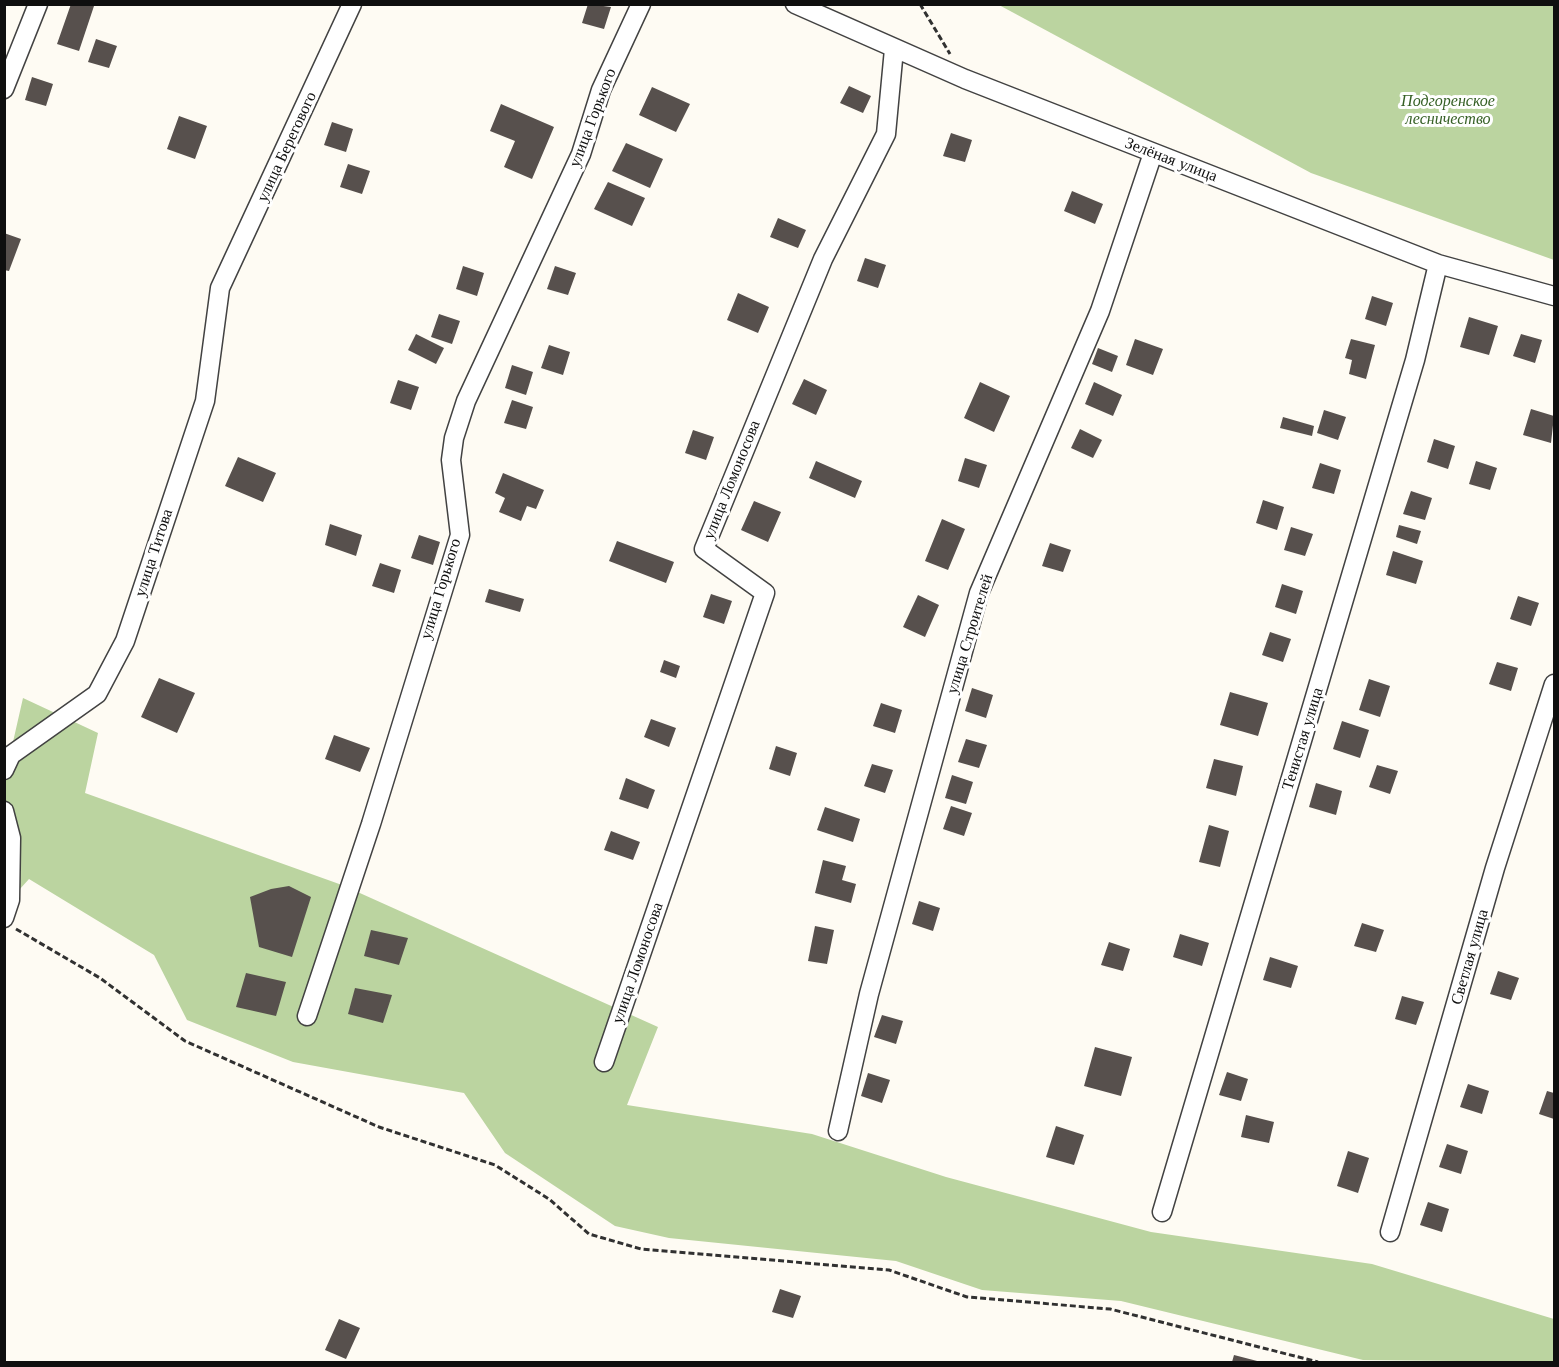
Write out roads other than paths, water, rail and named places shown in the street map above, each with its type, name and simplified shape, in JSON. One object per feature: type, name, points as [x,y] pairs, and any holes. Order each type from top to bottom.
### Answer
[{"type":"street","points":[[4,89],[38,4]]},
{"type":"street","name":"улица Берегового","points":[[220,288],[352,4]]},
{"type":"street","name":"улица Горького","points":[[307,1016],[371,824],[460,535],[451,460],[454,438],[466,401],[581,154],[601,90],[641,4]]},
{"type":"street","name":"Зелёная улица","points":[[795,4],[965,79],[1438,264],[1554,296]]},
{"type":"street","name":"улица Ломоносова","points":[[604,1062],[765,593],[704,549],[823,259],[886,134],[894,49]]},
{"type":"street","name":"улица Строителей","points":[[838,1131],[869,994],[979,593],[1100,311],[1153,153]]},
{"type":"street","name":"Тенистая улица","points":[[1162,1212],[1415,360],[1438,264]]},
{"type":"street","name":"улица Титова","points":[[4,770],[11,755],[97,694],[125,641],[205,401],[220,288]]},
{"type":"street","name":"Светлая улица","points":[[1390,1232],[1496,868],[1554,684]]},
{"type":"street","points":[[4,811],[11,838],[9,923]]},
{"type":"park label","name":"Подгоренское лесничество","points":[[1448,110]]}]
